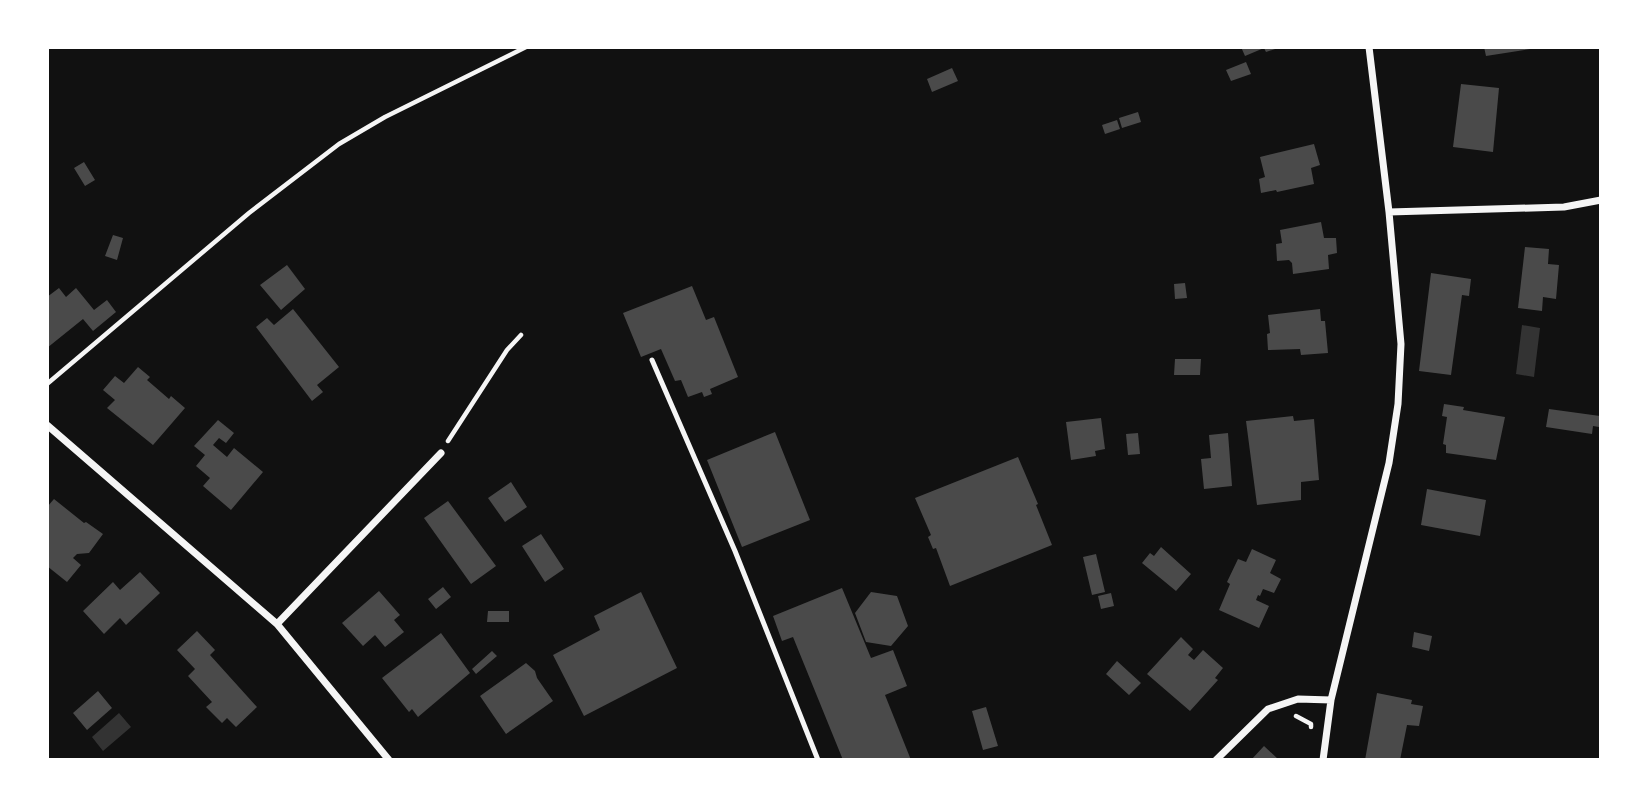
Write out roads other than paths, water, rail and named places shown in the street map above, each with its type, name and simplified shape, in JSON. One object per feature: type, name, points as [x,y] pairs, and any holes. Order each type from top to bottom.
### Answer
[{"type":"street","points":[[1322,760],[1331,700],[1389,463],[1398,404],[1401,344],[1389,212],[1369,47]]},
{"type":"street","points":[[1389,212],[1564,208],[1601,200]]},
{"type":"street","points":[[47,425],[277,624],[389,760]]},
{"type":"street","points":[[277,624],[441,453]]},
{"type":"street","points":[[1216,760],[1268,709],[1298,699],[1331,700]]},
{"type":"lane","points":[[652,359],[735,551],[818,760]]}]
